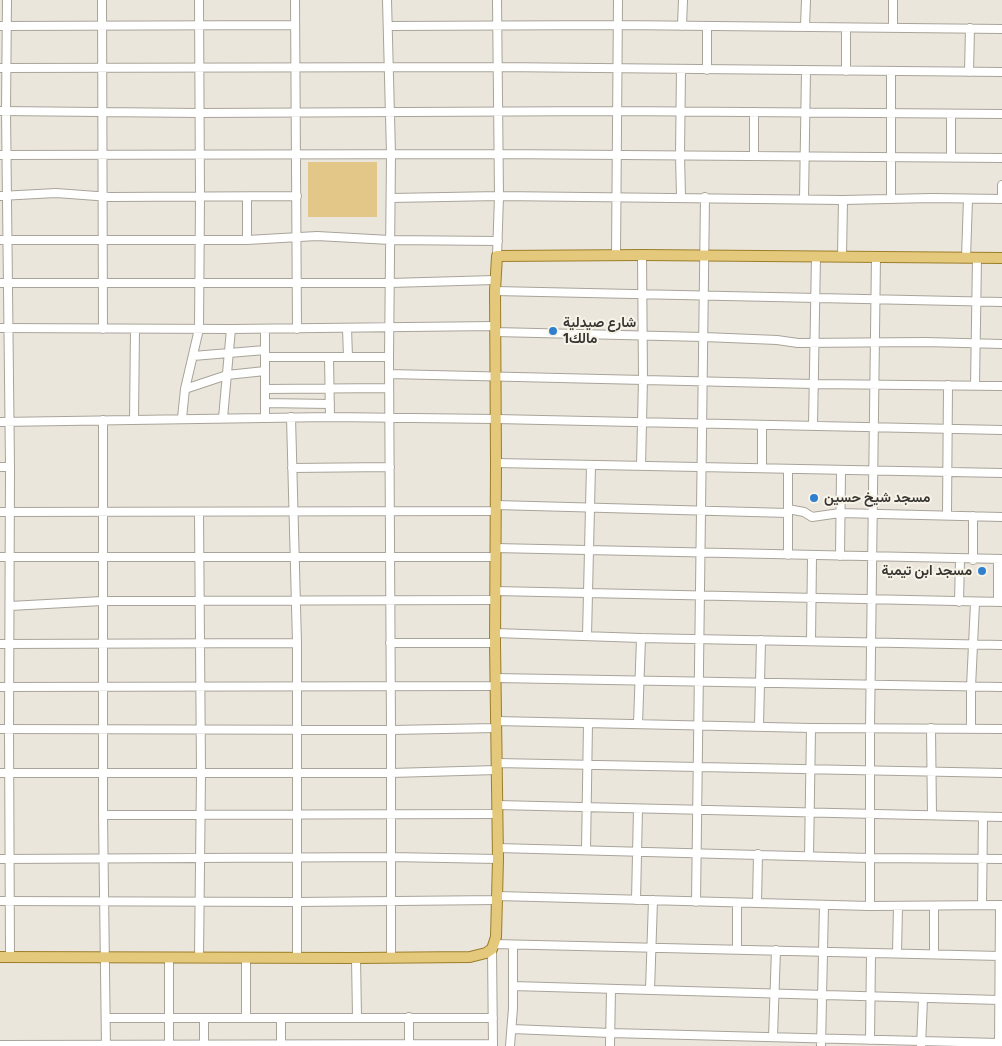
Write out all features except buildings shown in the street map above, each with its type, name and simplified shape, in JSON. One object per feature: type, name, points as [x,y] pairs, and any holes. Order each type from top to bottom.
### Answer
[{"type":"main road","points":[[5,957],[390,958],[470,956],[486,953],[493,946],[498,853],[495,638],[495,286],[497,256],[642,255],[1002,258]]},
{"type":"street","points":[[5,957],[10,901],[9,773],[4,729],[10,686],[9,283],[4,240],[3,111],[3,26],[7,0]]},
{"type":"street","points":[[102,0],[101,240],[103,329]]},
{"type":"street","points":[[182,418],[185,389],[199,329],[199,0]]},
{"type":"street","points":[[295,0],[297,329]]},
{"type":"street","points":[[388,0],[391,154],[389,328],[390,958]]},
{"type":"street","points":[[497,0],[499,196],[497,256]]},
{"type":"street","points":[[616,255],[618,0]]},
{"type":"street","points":[[682,0],[682,26]]},
{"type":"street","points":[[805,27],[806,0]]},
{"type":"street","points":[[893,0],[893,27]]},
{"type":"street","points":[[388,26],[618,25],[1002,29]]},
{"type":"street","points":[[3,26],[295,26]]},
{"type":"street","points":[[707,27],[707,70]]},
{"type":"street","points":[[846,28],[846,71]]},
{"type":"street","points":[[969,72],[970,28]]},
{"type":"street","points":[[3,68],[497,67],[1002,72]]},
{"type":"street","points":[[681,69],[681,197]]},
{"type":"street","points":[[804,199],[806,71]]},
{"type":"street","points":[[890,199],[892,157],[891,71]]},
{"type":"street","points":[[3,111],[199,113],[680,111],[1002,114]]},
{"type":"street","points":[[754,112],[754,156]]},
{"type":"street","points":[[951,114],[951,157]]},
{"type":"street","points":[[4,155],[498,154],[1002,158]]},
{"type":"street","points":[[391,198],[499,196],[843,200],[1002,199],[1002,185]]},
{"type":"street","points":[[4,196],[56,193],[101,197],[297,196]]},
{"type":"street","points":[[247,197],[247,240]]},
{"type":"street","points":[[696,902],[705,197]]},
{"type":"street","points":[[968,199],[977,302],[975,386]]},
{"type":"street","points":[[842,256],[843,200]]},
{"type":"street","points":[[4,240],[247,240],[317,236],[390,240],[498,241]]},
{"type":"street","points":[[641,466],[643,379],[642,255]]},
{"type":"street","points":[[813,426],[816,256]]},
{"type":"street","points":[[870,906],[870,728],[876,256]]},
{"type":"street","points":[[0,283],[390,283],[643,293],[1002,302]]},
{"type":"street","points":[[0,328],[495,329],[815,343],[1002,344]]},
{"type":"street","points":[[347,328],[348,357]]},
{"type":"street","points":[[134,420],[135,329]]},
{"type":"street","points":[[223,418],[230,329]]},
{"type":"street","points":[[265,329],[265,417]]},
{"type":"street","points":[[193,356],[265,353],[329,357],[389,357]]},
{"type":"street","points":[[329,357],[330,417]]},
{"type":"street","points":[[185,389],[227,376],[265,371]]},
{"type":"street","points":[[0,373],[9,373]]},
{"type":"street","points":[[389,374],[814,384],[1002,386]]},
{"type":"street","points":[[947,515],[948,385]]},
{"type":"street","points":[[266,389],[389,388]]},
{"type":"street","points":[[265,403],[330,404]]},
{"type":"street","points":[[291,417],[297,601],[297,958]]},
{"type":"street","points":[[0,422],[330,417],[1002,430]]},
{"type":"street","points":[[102,420],[103,859],[106,1045]]},
{"type":"street","points":[[762,425],[762,468]]},
{"type":"street","points":[[496,463],[1002,473]]},
{"type":"street","points":[[587,636],[591,465]]},
{"type":"street","points":[[292,468],[390,466]]},
{"type":"street","points":[[0,467],[10,467]]},
{"type":"street","points":[[788,469],[788,555]]},
{"type":"street","points":[[840,556],[841,471]]},
{"type":"street","points":[[0,512],[390,512],[496,508],[590,508],[788,511],[804,512],[812,517],[840,513],[1002,517]]},
{"type":"street","points":[[199,512],[201,643],[199,957]]},
{"type":"street","points":[[973,516],[973,560]]},
{"type":"street","points":[[0,557],[390,556],[590,549],[973,560],[1000,559],[1000,602],[975,603],[589,593],[390,600],[10,603],[0,600]]},
{"type":"street","points":[[811,641],[812,556]]},
{"type":"street","points":[[959,602],[960,559]]},
{"type":"street","points":[[971,729],[975,603]]},
{"type":"street","points":[[390,643],[587,636],[1002,645]]},
{"type":"street","points":[[638,724],[641,638]]},
{"type":"street","points":[[760,726],[761,640]]},
{"type":"street","points":[[0,644],[297,644]]},
{"type":"street","points":[[0,686],[390,686],[496,682],[700,681],[1002,687]]},
{"type":"street","points":[[4,729],[391,730],[496,724],[588,723],[811,728],[1002,729]]},
{"type":"street","points":[[586,850],[588,723]]},
{"type":"street","points":[[809,856],[811,728]]},
{"type":"street","points":[[931,728],[932,815]]},
{"type":"street","points":[[0,773],[391,773],[497,767],[587,765],[1002,773]]},
{"type":"street","points":[[103,815],[297,816],[586,808],[1002,817]]},
{"type":"street","points":[[636,900],[638,809]]},
{"type":"street","points":[[0,815],[9,815]]},
{"type":"street","points":[[982,905],[983,817]]},
{"type":"street","points":[[0,859],[391,858],[586,850],[1002,860]]},
{"type":"street","points":[[757,903],[758,854]]},
{"type":"street","points":[[0,901],[297,902],[497,898],[870,906],[1001,905],[1001,989],[999,1000],[1001,1032],[999,1045],[921,1044],[870,1040],[821,1042],[774,1037],[512,1029]]},
{"type":"street","points":[[650,990],[653,900]]},
{"type":"street","points":[[737,903],[737,948]]},
{"type":"street","points":[[821,1042],[824,904]]},
{"type":"street","points":[[897,953],[898,906]]},
{"type":"street","points":[[934,906],[934,954]]},
{"type":"street","points":[[510,1046],[513,945]]},
{"type":"street","points":[[5,1045],[493,1045],[493,946],[651,946],[934,954],[1000,951]]},
{"type":"street","points":[[774,1037],[776,950]]},
{"type":"street","points":[[870,1040],[871,953]]},
{"type":"street","points":[[169,957],[169,1045]]},
{"type":"street","points":[[246,957],[246,1018]]},
{"type":"street","points":[[356,958],[357,1017]]},
{"type":"street","points":[[513,986],[999,1000]]},
{"type":"street","points":[[610,1046],[611,989]]},
{"type":"street","points":[[921,1044],[923,999]]},
{"type":"street","points":[[409,1017],[409,1046]]},
{"type":"street","points":[[107,1018],[493,1018]]},
{"type":"street","points":[[204,1018],[204,1046]]},
{"type":"street","points":[[280,1018],[280,1046]]},
{"type":"street","points":[[720,1046],[721,1036]]},
{"type":"shaded area","points":[[308,162],[377,162],[377,217],[308,217]]},
{"type":"place","name":"شارع صيدلية مالك1","points":[[553,331]]},
{"type":"place","name":"مسجد شيخ حسين","points":[[814,498]]},
{"type":"place","name":"مسجد ابن تيمية","points":[[982,571]]}]
